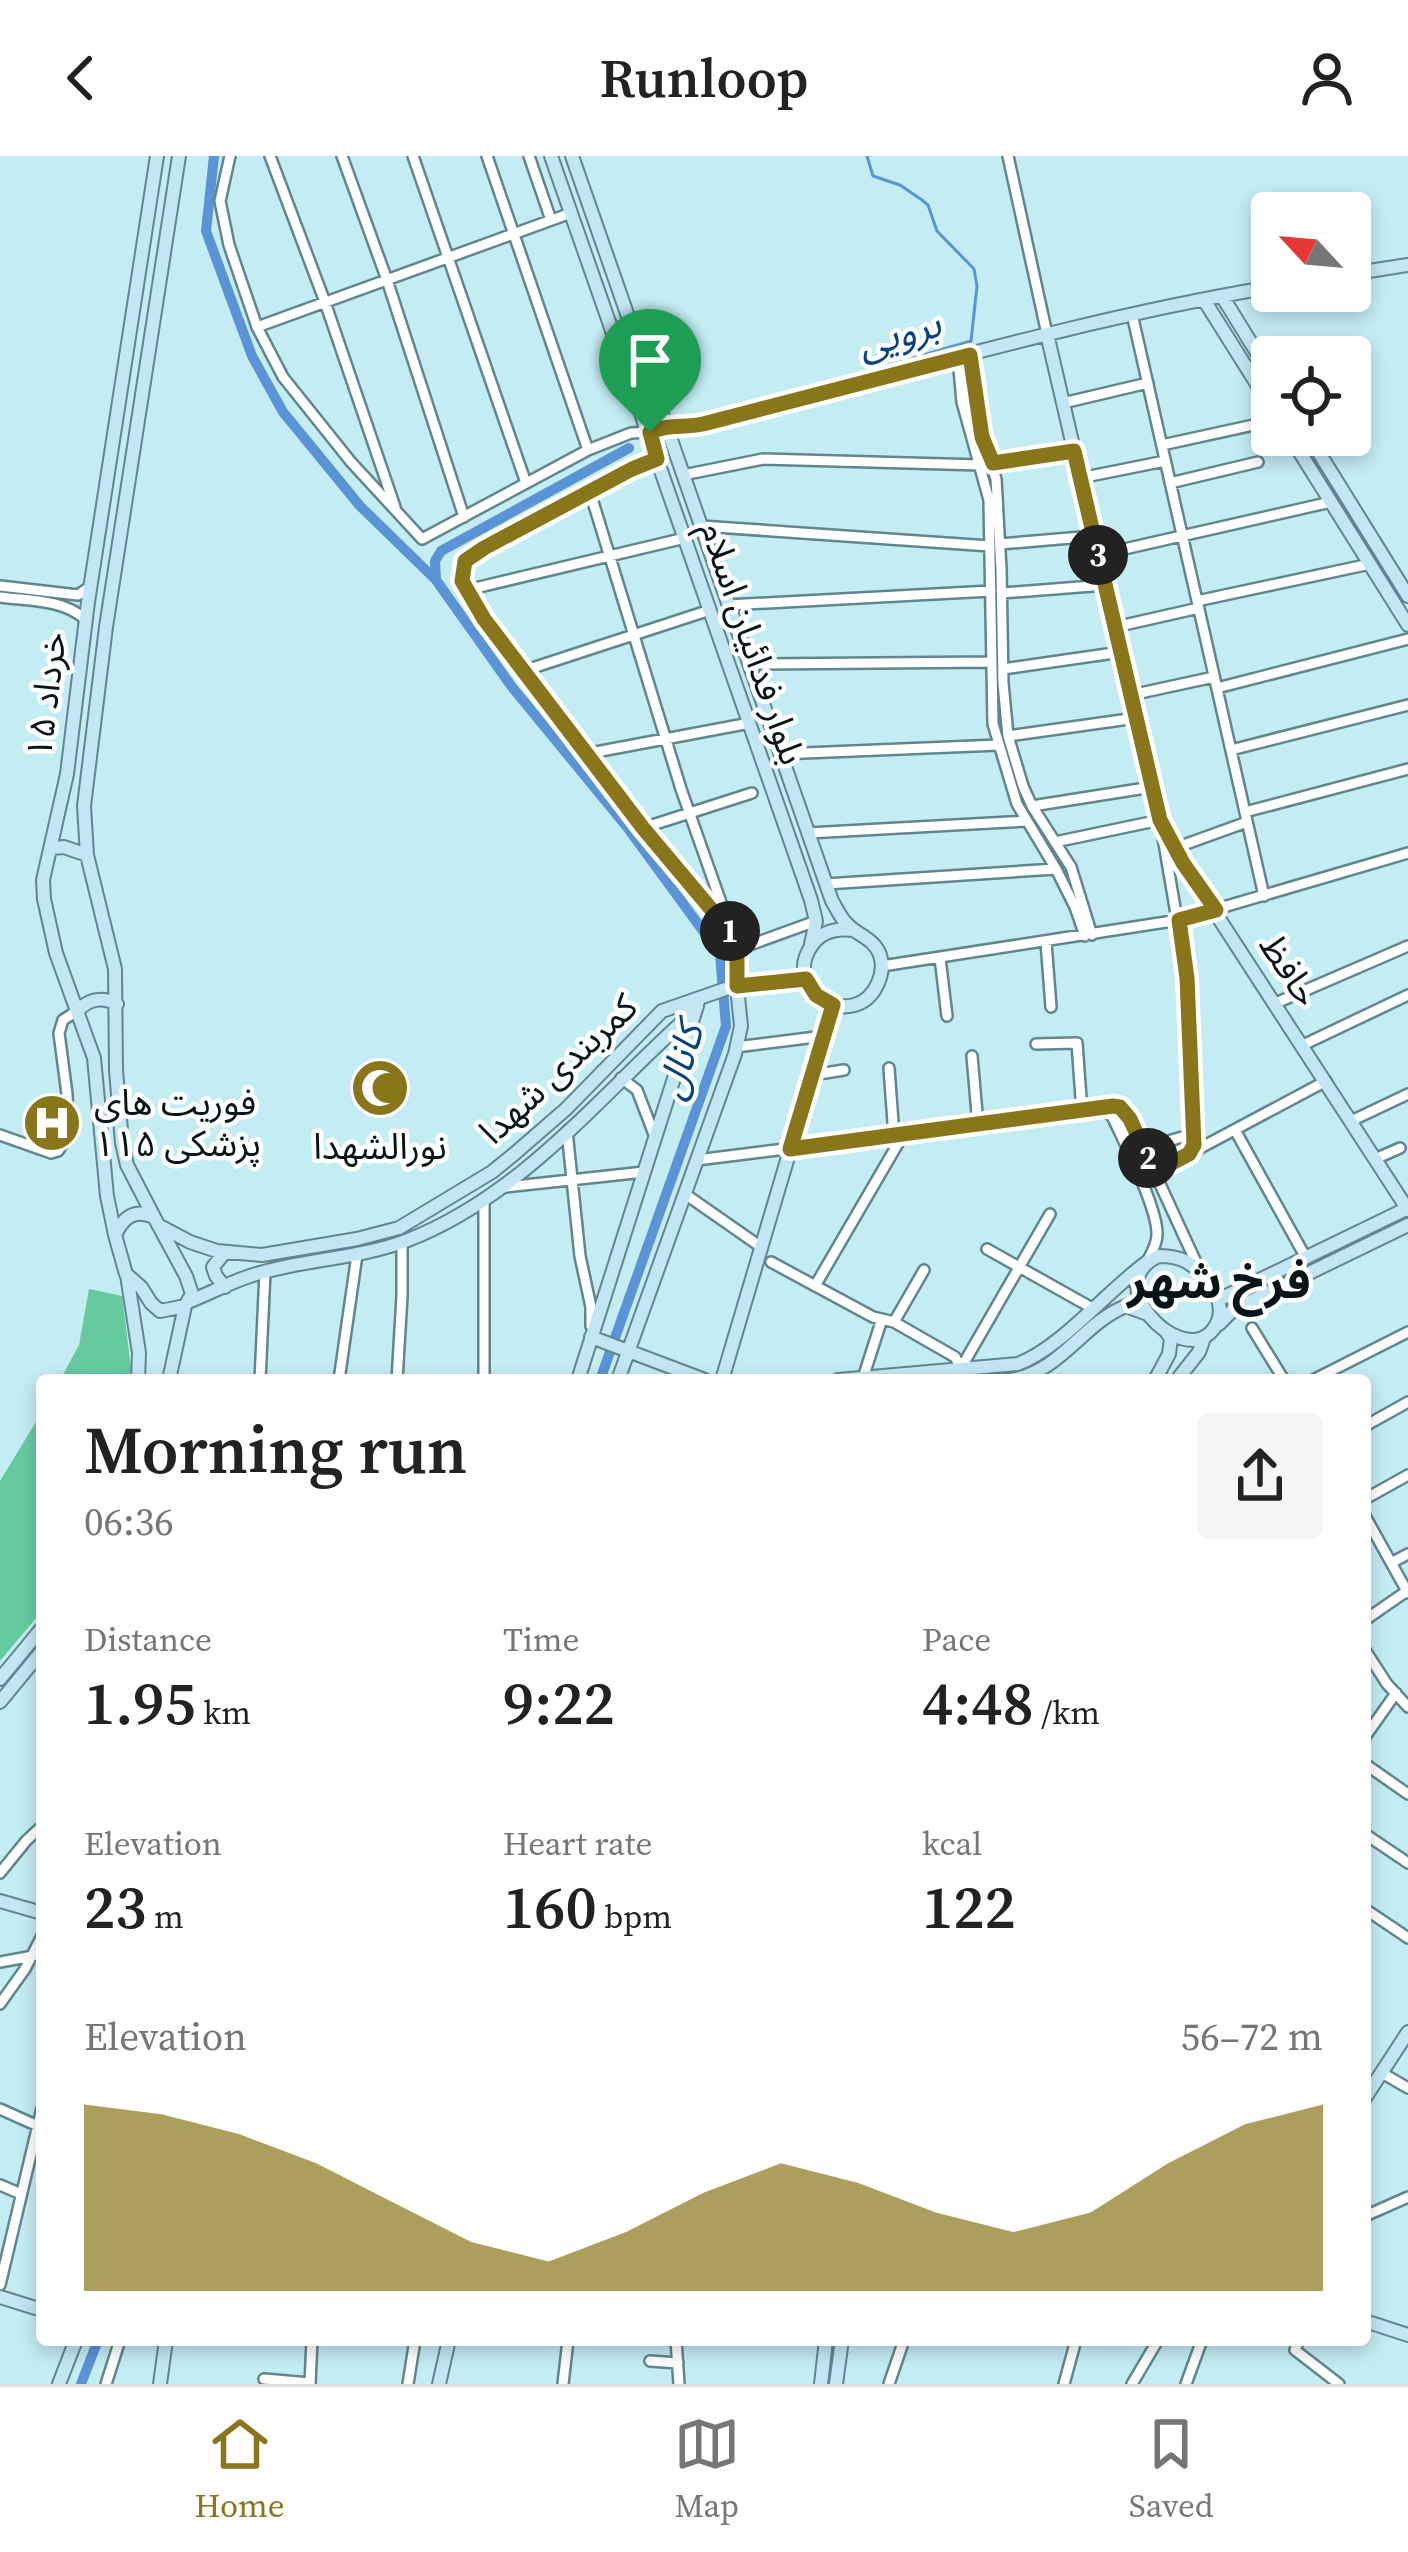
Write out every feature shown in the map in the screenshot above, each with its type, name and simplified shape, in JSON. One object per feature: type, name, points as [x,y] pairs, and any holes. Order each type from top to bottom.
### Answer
[{"type":"main road","name":"۱۵ خرداد","points":[[138,1374],[127,1274],[107,1196],[94,1058],[56,953],[43,880],[67,774],[157,156]]},
{"type":"main road","name":"۱۵ خرداد","points":[[179,156],[106,627],[84,806],[88,855],[115,969],[122,1143],[127,1165],[186,1276],[192,1294],[187,1304]]},
{"type":"main road","name":"بلوار فدائیان اسلام","points":[[551,156],[816,921]]},
{"type":"main road","name":"بلوار فدائیان اسلام","points":[[572,156],[826,884],[843,920],[854,930]]},
{"type":"main road","points":[[1371,271],[1405,267]]},
{"type":"main road","points":[[650,432],[665,425],[703,424],[1132,314],[1251,291]]},
{"type":"main road","points":[[1222,296],[1251,343]]},
{"type":"main road","points":[[1204,300],[1250,374]]},
{"type":"main road","name":"حافظ","points":[[1047,334],[1160,820],[1408,1208]]},
{"type":"main road","points":[[117,412],[139,412]]},
{"type":"main road","points":[[1302,456],[1408,625]]},
{"type":"main road","points":[[1321,456],[1371,536],[1402,574],[1408,596]]},
{"type":"main road","points":[[1358,544],[1371,536]]},
{"type":"main road","points":[[58,821],[74,830],[86,824]]},
{"type":"main road","points":[[52,848],[88,855]]},
{"type":"main road","points":[[810,948],[829,932],[854,930],[873,943],[882,966],[877,986],[853,1005],[833,1005],[816,995],[806,979],[805,959],[816,921]]},
{"type":"main road","points":[[580,1374],[704,998],[734,987],[806,979]]},
{"type":"main road","points":[[619,1374],[736,1047],[740,1026],[734,987]]},
{"type":"main road","name":"کمربندی شهدا","points":[[187,1304],[265,1272],[356,1256],[402,1242],[484,1201],[567,1131],[704,998]]},
{"type":"main road","name":"کمربندی شهدا","points":[[156,1221],[190,1242],[225,1252],[262,1255],[399,1228],[513,1155],[566,1109],[662,1011],[704,998]]},
{"type":"main road","points":[[77,1011],[92,1000],[117,1004]]},
{"type":"main road","points":[[724,1374],[833,1005]]},
{"type":"main road","points":[[1220,1299],[1408,1208]]},
{"type":"main road","points":[[115,1235],[130,1215],[145,1213],[156,1221]]},
{"type":"main road","points":[[1033,1374],[1126,1306],[1191,1342],[1209,1334],[1233,1310],[1408,1225]]},
{"type":"main road","points":[[225,1252],[213,1267],[225,1287]]},
{"type":"main road","points":[[903,1374],[1030,1359],[1147,1262],[1174,1256],[1203,1276],[1220,1299],[1220,1316],[1182,1374]]},
{"type":"main road","points":[[1147,1262],[1138,1276],[1139,1302],[1172,1338],[1158,1374]]},
{"type":"main road","points":[[127,1274],[160,1311],[187,1304],[170,1374]]},
{"type":"main road","points":[[595,1339],[678,1374]]},
{"type":"main road","points":[[0,1679],[36,1635]]},
{"type":"main road","points":[[0,1702],[36,1658]]},
{"type":"main road","points":[[0,1901],[36,1911]]},
{"type":"main road","points":[[1371,2089],[1408,2032]]},
{"type":"main road","points":[[0,2297],[36,2308]]},
{"type":"main road","points":[[1371,2322],[1408,2335]]},
{"type":"main road","points":[[59,2384],[74,2346]]},
{"type":"main road","points":[[160,2384],[165,2346]]},
{"type":"main road","points":[[439,2384],[448,2346]]},
{"type":"main road","points":[[821,2384],[825,2346]]},
{"type":"main road","points":[[836,2384],[841,2346]]},
{"type":"street","points":[[230,156],[220,201],[229,245],[257,327],[283,377],[351,462],[422,539],[587,450],[650,432]]},
{"type":"street","points":[[270,156],[396,512]]},
{"type":"street","points":[[342,156],[464,517]]},
{"type":"street","points":[[413,156],[526,483]]},
{"type":"street","points":[[488,156],[587,450]]},
{"type":"street","points":[[529,156],[551,220]]},
{"type":"street","points":[[1008,156],[1047,334]]},
{"type":"street","points":[[257,327],[571,213]]},
{"type":"street","points":[[1132,314],[1264,896]]},
{"type":"street","points":[[964,356],[962,402],[987,464],[995,545],[993,724],[1017,803],[1089,935]]},
{"type":"street","points":[[1063,403],[1148,383]]},
{"type":"street","points":[[1162,445],[1251,426]]},
{"type":"street","points":[[683,475],[763,459],[987,464],[1074,451]]},
{"type":"street","points":[[657,459],[484,548],[465,561],[462,581],[484,619],[585,754],[732,934]]},
{"type":"street","points":[[1081,478],[1166,461]]},
{"type":"street","points":[[1170,483],[1258,462]]},
{"type":"street","points":[[590,492],[665,739],[732,934],[734,987]]},
{"type":"street","points":[[1098,555],[1330,502]]},
{"type":"street","points":[[700,526],[995,545],[1094,536]]},
{"type":"street","points":[[467,590],[685,538]]},
{"type":"street","points":[[1115,627],[1370,564]]},
{"type":"street","points":[[728,605],[1106,585]]},
{"type":"street","points":[[0,586],[78,595],[91,586]]},
{"type":"street","points":[[0,597],[63,605],[86,620]]},
{"type":"street","points":[[524,671],[710,610]]},
{"type":"street","points":[[1131,695],[1215,683],[1408,639]]},
{"type":"street","points":[[749,664],[997,665],[1121,652]]},
{"type":"street","points":[[997,665],[1007,736],[1032,806],[1076,879],[1089,935]]},
{"type":"street","points":[[1231,750],[1408,705]]},
{"type":"street","points":[[1007,736],[1136,718]]},
{"type":"street","points":[[585,754],[750,723]]},
{"type":"street","points":[[780,754],[998,745]]},
{"type":"street","points":[[1175,848],[1246,817],[1408,769]]},
{"type":"street","points":[[1032,806],[1152,787]]},
{"type":"street","points":[[643,828],[752,793]]},
{"type":"street","points":[[1054,842],[1160,820],[1187,978],[1195,1122],[1189,1154]]},
{"type":"street","points":[[808,833],[1027,821]]},
{"type":"street","points":[[882,966],[1179,920],[1408,853]]},
{"type":"street","points":[[826,884],[1056,869]]},
{"type":"street","points":[[736,950],[816,921]]},
{"type":"street","points":[[1046,942],[1051,1007]]},
{"type":"street","points":[[1276,1003],[1408,946]]},
{"type":"street","points":[[940,958],[946,1016]]},
{"type":"street","points":[[1303,1045],[1408,995]]},
{"type":"street","points":[[0,1135],[51,1153],[66,1139],[67,1094],[58,1033],[63,1020],[77,1011]]},
{"type":"street","points":[[736,1047],[824,1036]]},
{"type":"street","points":[[1036,1044],[1077,1043],[1082,1112]]},
{"type":"street","points":[[972,1056],[978,1125]]},
{"type":"street","points":[[814,1286],[899,1135],[889,1068]]},
{"type":"street","points":[[812,1075],[844,1070]]},
{"type":"street","points":[[621,1078],[637,1090],[655,1136]]},
{"type":"street","points":[[1154,1172],[1326,1081]]},
{"type":"street","points":[[1351,1121],[1408,1094]]},
{"type":"street","points":[[698,1160],[1120,1107],[1130,1119],[1203,1276]]},
{"type":"street","points":[[1099,1109],[1113,1118],[1155,1221],[1157,1237],[1147,1262]]},
{"type":"street","points":[[1143,1148],[1186,1136],[1195,1122]]},
{"type":"street","points":[[1235,1130],[1306,1258]]},
{"type":"street","points":[[567,1131],[582,1271],[595,1339]]},
{"type":"street","points":[[1375,1159],[1400,1148]]},
{"type":"street","points":[[504,1187],[644,1172]]},
{"type":"street","points":[[685,1194],[761,1247]]},
{"type":"street","points":[[484,1201],[484,1374]]},
{"type":"street","points":[[771,1262],[955,1357],[962,1368],[1050,1214]]},
{"type":"street","points":[[397,1374],[402,1242]]},
{"type":"street","points":[[987,1249],[1092,1308]]},
{"type":"street","points":[[340,1374],[356,1256]]},
{"type":"street","points":[[865,1374],[888,1320],[924,1270]]},
{"type":"street","points":[[260,1374],[265,1272]]},
{"type":"street","points":[[1252,1328],[1280,1374]]},
{"type":"street","points":[[1325,1374],[1408,1332]]},
{"type":"street","points":[[1371,1423],[1408,1402]]},
{"type":"street","points":[[1371,1496],[1408,1475]]},
{"type":"street","points":[[1371,1527],[1407,1592],[1371,1616]]},
{"type":"street","points":[[1391,1563],[1408,1554]]},
{"type":"street","points":[[1371,1658],[1408,1707]]},
{"type":"street","points":[[1371,1728],[1396,1693]]},
{"type":"street","points":[[1371,1768],[1408,1793]]},
{"type":"street","points":[[0,1874],[36,1832]]},
{"type":"street","points":[[1371,1838],[1407,1862]]},
{"type":"street","points":[[1371,1916],[1408,1938]]},
{"type":"street","points":[[0,2005],[36,1949]]},
{"type":"street","points":[[0,1962],[33,1956]]},
{"type":"street","points":[[1382,2073],[1408,2088]]},
{"type":"street","points":[[0,2108],[36,2125]]},
{"type":"street","points":[[0,2285],[36,2134]]},
{"type":"street","points":[[0,2185],[21,2194]]},
{"type":"street","points":[[1371,2213],[1408,2197]]},
{"type":"street","points":[[106,2384],[118,2346]]},
{"type":"street","points":[[264,2379],[310,2383],[312,2346]]},
{"type":"street","points":[[409,2384],[414,2346]]},
{"type":"street","points":[[563,2384],[567,2346]]},
{"type":"street","points":[[677,2346],[679,2384]]},
{"type":"street","points":[[889,2384],[902,2346]]},
{"type":"street","points":[[1064,2384],[1074,2346]]},
{"type":"street","points":[[1132,2384],[1154,2346]]},
{"type":"street","points":[[1190,2382],[1200,2346]]},
{"type":"street","points":[[1296,2346],[1294,2350],[1339,2384]]},
{"type":"street","points":[[650,2361],[678,2363]]},
{"type":"green space","points":[[89,1289],[122,1296],[130,1374],[63,1374],[79,1345]]},
{"type":"green space","points":[[36,1422],[36,1618],[0,1661],[0,1481]]},
{"type":"waterway","points":[[214,156],[206,231],[252,356],[283,412],[360,506],[436,580]]},
{"type":"waterway","name":"برویی","points":[[763,402],[971,341],[977,286],[974,269],[937,231],[928,205],[900,185],[873,176],[867,156]]},
{"type":"waterway","name":"کانال","points":[[602,1374],[726,1026],[720,954],[627,827],[512,687],[436,580],[435,561],[441,551],[629,448]]},
{"type":"waterway","name":"کانال","points":[[81,2384],[96,2346]]},
{"type":"place","name":"نورالشهدا","points":[[380,1088]]},
{"type":"place","name":"فوریت های پزشکی ۱۱۵","points":[[52,1123]]},
{"type":"district","name":"فرخ شهر","points":[[1219,1281]]},
{"type":"route","points":[[970,355],[982,437],[993,463],[1074,451],[1160,820],[1216,910],[1179,920],[1195,1122],[1189,1154],[1154,1172],[1130,1119],[1113,1106],[790,1149],[833,1005],[816,995],[806,979],[737,986],[732,934],[603,778],[484,619],[462,581],[465,561],[484,548],[657,459],[650,432],[665,425],[703,424],[970,355]]}]
